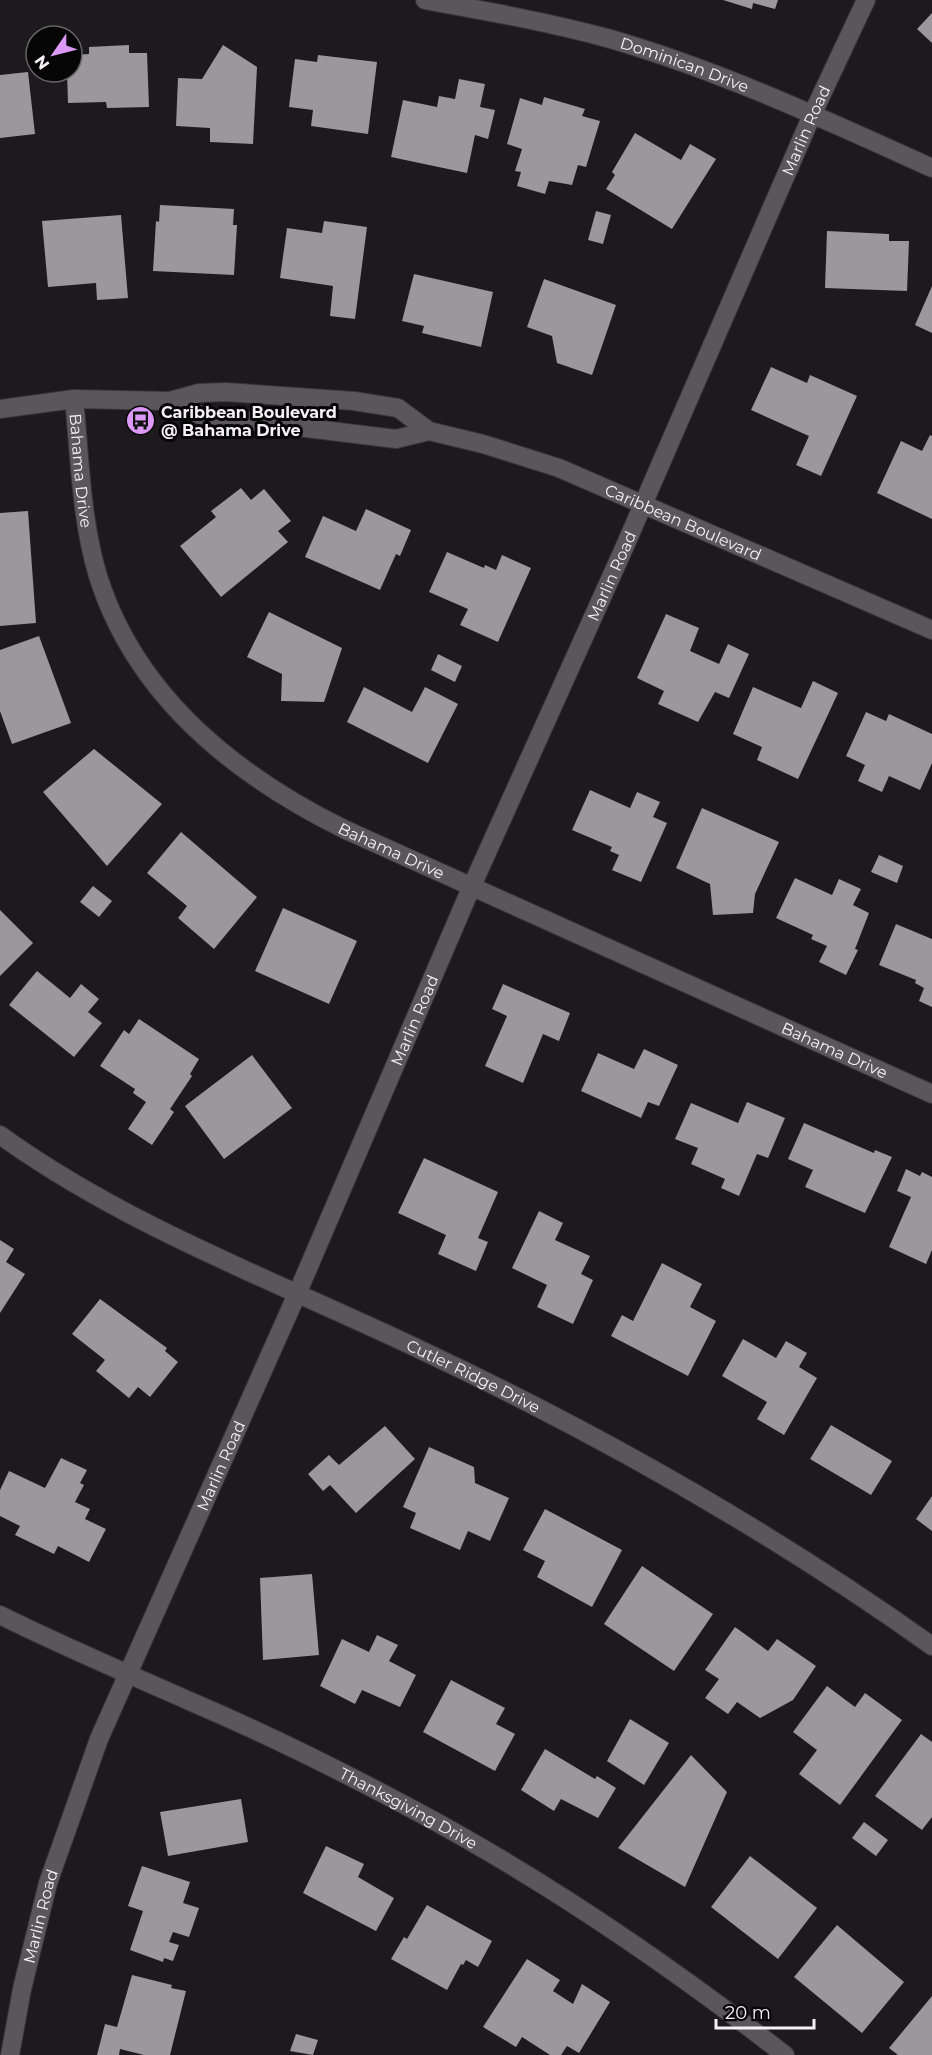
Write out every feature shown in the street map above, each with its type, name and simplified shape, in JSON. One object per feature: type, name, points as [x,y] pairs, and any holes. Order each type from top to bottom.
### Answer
[{"type":"street","name":"Dominican Drive","points":[[425,0],[607,38],[751,89],[932,168]]},
{"type":"street","name":"Marlin Road","points":[[10,2055],[22,1989],[48,1883],[82,1782],[297,1294],[471,888],[644,503],[812,115],[866,0]]},
{"type":"street","name":"Caribbean Boulevard","points":[[0,409],[74,399],[170,401],[199,393],[225,392],[354,401],[398,408],[429,430],[559,468],[932,630]]},
{"type":"street","name":"Bahama Drive","points":[[74,399],[86,518],[98,576],[109,604],[139,661],[167,700],[183,718],[222,753],[287,798],[346,830],[932,1094]]},
{"type":"street","name":"Caribbean Boulevard","points":[[170,401],[200,415],[396,439],[429,430]]},
{"type":"street","name":"Cutler Ridge Drive","points":[[0,1135],[46,1166],[240,1270],[491,1384],[675,1481],[790,1552],[932,1646]]},
{"type":"street","name":"Thanksgiving Drive","points":[[0,1615],[368,1786],[458,1834],[618,1934],[785,2055]]},
{"type":"building","points":[[723,0],[778,0],[775,9],[753,3],[752,9]]},
{"type":"building","points":[[932,13],[932,43],[917,29]]},
{"type":"building","points":[[129,45],[129,53],[147,53],[149,107],[107,108],[106,102],[68,103],[67,84],[84,84],[84,54],[89,54],[89,47]]},
{"type":"building","points":[[223,45],[257,67],[253,144],[210,142],[210,128],[176,126],[178,78],[202,79]]},
{"type":"building","points":[[318,55],[377,62],[368,134],[311,126],[313,110],[289,107],[295,59],[317,62]]},
{"type":"building","points":[[24,72],[24,84],[29,84],[35,134],[0,138],[0,75]]},
{"type":"building","points":[[459,79],[485,84],[480,107],[495,110],[488,139],[475,135],[467,173],[391,157],[403,100],[437,107],[439,96],[455,99]]},
{"type":"building","points":[[544,97],[585,109],[582,116],[600,121],[586,167],[578,165],[572,185],[549,181],[545,194],[517,186],[521,172],[515,171],[522,149],[507,144],[520,98],[542,105]]},
{"type":"building","points":[[635,133],[681,160],[690,144],[716,159],[672,229],[606,189],[615,175],[612,172]]},
{"type":"building","points":[[160,205],[234,209],[233,225],[237,225],[234,275],[153,271],[156,221],[159,222]]},
{"type":"building","points":[[596,211],[611,215],[603,244],[588,240]]},
{"type":"building","points":[[121,215],[128,298],[97,300],[96,283],[48,287],[42,221]]},
{"type":"building","points":[[324,221],[367,227],[355,319],[330,316],[333,286],[280,278],[287,228],[322,233]]},
{"type":"building","points":[[827,231],[889,234],[889,241],[909,241],[907,291],[825,288]]},
{"type":"building","points":[[414,274],[493,292],[481,347],[422,333],[424,326],[402,321]]},
{"type":"building","points":[[544,279],[616,305],[592,375],[557,363],[552,336],[527,327]]},
{"type":"building","points":[[932,286],[932,333],[915,325]]},
{"type":"building","points":[[771,367],[807,383],[810,375],[857,396],[821,476],[796,465],[809,436],[751,410]]},
{"type":"building","points":[[930,435],[932,436],[932,519],[877,493],[901,441],[922,451]]},
{"type":"building","points":[[241,488],[251,500],[264,489],[291,521],[278,531],[288,542],[221,597],[180,546],[216,517],[211,511]]},
{"type":"building","points":[[366,509],[411,530],[400,556],[396,554],[380,590],[305,557],[323,516],[356,531]]},
{"type":"building","points":[[28,511],[36,623],[0,626],[0,513]]},
{"type":"building","points":[[447,552],[484,568],[485,565],[496,570],[502,555],[531,568],[498,642],[460,625],[468,609],[429,592]]},
{"type":"building","points":[[269,612],[342,648],[324,702],[281,701],[282,674],[247,657]]},
{"type":"building","points":[[666,614],[699,628],[690,651],[719,664],[728,644],[749,654],[729,698],[715,692],[698,722],[658,704],[664,691],[637,678]]},
{"type":"building","points":[[39,636],[71,723],[12,744],[0,711],[0,650]]},
{"type":"building","points":[[438,654],[462,666],[455,682],[431,670]]},
{"type":"building","points":[[813,681],[838,693],[798,779],[757,760],[762,747],[733,734],[753,687],[801,708]]},
{"type":"building","points":[[364,687],[412,712],[425,687],[458,704],[428,763],[347,722]]},
{"type":"building","points":[[866,712],[886,721],[889,714],[932,734],[932,763],[920,790],[889,776],[882,792],[858,781],[865,765],[846,756]]},
{"type":"building","points":[[94,749],[162,804],[107,866],[43,792]]},
{"type":"building","points":[[590,790],[630,808],[637,792],[660,802],[653,817],[667,823],[641,882],[612,870],[619,855],[610,851],[612,847],[572,830]]},
{"type":"building","points":[[702,808],[779,842],[755,894],[753,913],[713,915],[710,884],[676,868]]},
{"type":"building","points":[[181,832],[257,897],[214,949],[178,918],[187,906],[147,873]]},
{"type":"building","points":[[879,855],[903,866],[897,883],[871,872]]},
{"type":"building","points":[[795,878],[832,895],[839,879],[861,889],[853,905],[869,913],[855,949],[858,950],[846,975],[819,962],[827,946],[811,939],[813,935],[776,918]]},
{"type":"building","points":[[93,886],[112,901],[99,917],[80,902]]},
{"type":"building","points":[[283,908],[357,941],[329,1004],[255,971]]},
{"type":"building","points":[[0,910],[33,943],[0,976]]},
{"type":"building","points":[[896,924],[932,939],[932,1007],[919,1001],[924,988],[915,983],[916,980],[879,965]]},
{"type":"building","points":[[37,971],[70,998],[81,984],[99,999],[88,1012],[102,1023],[74,1057],[9,1005]]},
{"type":"building","points":[[503,984],[570,1013],[559,1041],[543,1034],[523,1083],[485,1066],[507,1016],[492,1009]]},
{"type":"building","points":[[139,1019],[199,1059],[190,1074],[192,1076],[170,1109],[174,1112],[152,1145],[128,1129],[146,1102],[133,1093],[135,1089],[100,1066],[124,1030],[129,1034]]},
{"type":"building","points":[[644,1049],[678,1065],[659,1106],[648,1102],[641,1118],[581,1091],[598,1053],[634,1069]]},
{"type":"building","points":[[252,1055],[292,1108],[224,1159],[185,1106]]},
{"type":"building","points":[[747,1102],[785,1118],[768,1158],[757,1154],[739,1196],[721,1188],[725,1179],[691,1164],[698,1148],[675,1139],[691,1103],[738,1123]]},
{"type":"building","points":[[804,1123],[874,1153],[875,1150],[892,1157],[865,1213],[805,1187],[813,1170],[788,1159]]},
{"type":"building","points":[[424,1158],[498,1192],[478,1238],[488,1242],[476,1271],[438,1254],[446,1235],[398,1213]]},
{"type":"building","points":[[906,1169],[920,1176],[922,1172],[932,1177],[932,1250],[926,1264],[889,1247],[911,1197],[897,1191]]},
{"type":"building","points":[[539,1211],[563,1223],[555,1240],[590,1256],[581,1274],[593,1280],[573,1324],[537,1307],[547,1285],[512,1268]]},
{"type":"building","points":[[0,1240],[14,1249],[6,1262],[25,1274],[0,1313]]},
{"type":"building","points":[[662,1263],[702,1284],[690,1307],[716,1321],[688,1376],[611,1336],[622,1315],[633,1321]]},
{"type":"building","points":[[100,1299],[167,1348],[165,1351],[178,1362],[150,1397],[138,1387],[129,1398],[96,1371],[105,1360],[72,1334]]},
{"type":"building","points":[[743,1339],[776,1358],[786,1341],[807,1353],[799,1367],[817,1378],[784,1435],[757,1419],[767,1402],[722,1376]]},
{"type":"building","points":[[831,1425],[892,1461],[871,1495],[810,1459]]},
{"type":"building","points":[[385,1426],[415,1459],[356,1513],[330,1485],[323,1491],[308,1474],[329,1455],[339,1465]]},
{"type":"building","points":[[429,1447],[474,1467],[475,1483],[509,1498],[490,1541],[468,1531],[460,1550],[410,1528],[416,1513],[403,1507]]},
{"type":"building","points":[[61,1458],[87,1470],[80,1483],[84,1485],[75,1502],[90,1509],[85,1519],[106,1529],[89,1562],[58,1546],[54,1554],[15,1535],[20,1526],[0,1516],[0,1490],[9,1471],[45,1488]]},
{"type":"building","points":[[932,1496],[932,1531],[916,1519]]},
{"type":"building","points":[[545,1509],[622,1550],[592,1607],[537,1577],[545,1561],[523,1550]]},
{"type":"building","points":[[642,1566],[713,1614],[674,1671],[604,1624]]},
{"type":"building","points":[[312,1574],[319,1655],[263,1660],[260,1578]]},
{"type":"building","points":[[735,1627],[768,1651],[777,1639],[816,1666],[793,1700],[760,1718],[737,1702],[728,1714],[705,1698],[719,1679],[705,1670]]},
{"type":"building","points":[[377,1635],[398,1645],[389,1661],[416,1675],[400,1707],[362,1690],[355,1704],[320,1686],[342,1639],[369,1652]]},
{"type":"building","points":[[451,1680],[505,1708],[496,1724],[515,1734],[495,1771],[423,1732]]},
{"type":"building","points":[[827,1686],[855,1707],[865,1693],[902,1720],[840,1805],[799,1774],[817,1750],[793,1732]]},
{"type":"building","points":[[630,1719],[669,1743],[644,1785],[607,1761]]},
{"type":"building","points":[[921,1734],[932,1742],[932,1817],[922,1830],[875,1796]]},
{"type":"building","points":[[545,1749],[595,1779],[597,1776],[616,1788],[598,1818],[561,1799],[554,1811],[521,1790]]},
{"type":"building","points":[[691,1755],[727,1792],[685,1887],[618,1848]]},
{"type":"building","points":[[241,1799],[248,1842],[168,1856],[160,1812]]},
{"type":"building","points":[[864,1822],[888,1840],[876,1856],[852,1838]]},
{"type":"building","points":[[326,1846],[364,1864],[358,1877],[394,1898],[376,1931],[303,1893]]},
{"type":"building","points":[[750,1856],[817,1908],[778,1959],[711,1907]]},
{"type":"building","points":[[142,1866],[190,1882],[183,1903],[199,1908],[189,1937],[173,1932],[169,1942],[179,1945],[173,1961],[164,1958],[163,1962],[130,1950],[143,1911],[128,1906]]},
{"type":"building","points":[[427,1905],[492,1941],[478,1967],[466,1960],[463,1965],[461,1964],[447,1990],[391,1959],[404,1937],[407,1939]]},
{"type":"building","points":[[837,1925],[904,1982],[862,2033],[794,1977]]},
{"type":"building","points":[[527,1959],[560,1980],[553,1991],[573,2004],[582,1984],[610,2002],[579,2053],[567,2046],[561,2055],[550,2055],[522,2037],[516,2047],[483,2027]]},
{"type":"building","points":[[132,1975],[186,1991],[170,2055],[144,2055],[120,2049],[119,2055],[97,2055],[105,2024],[117,2027]]},
{"type":"building","points":[[932,1996],[932,2055],[898,2055],[889,2048]]},
{"type":"building","points":[[296,2034],[318,2040],[313,2055],[290,2051]]},
{"type":"place","name":"Caribbean Boulevard @ Bahama Drive","points":[[140,421]]}]
